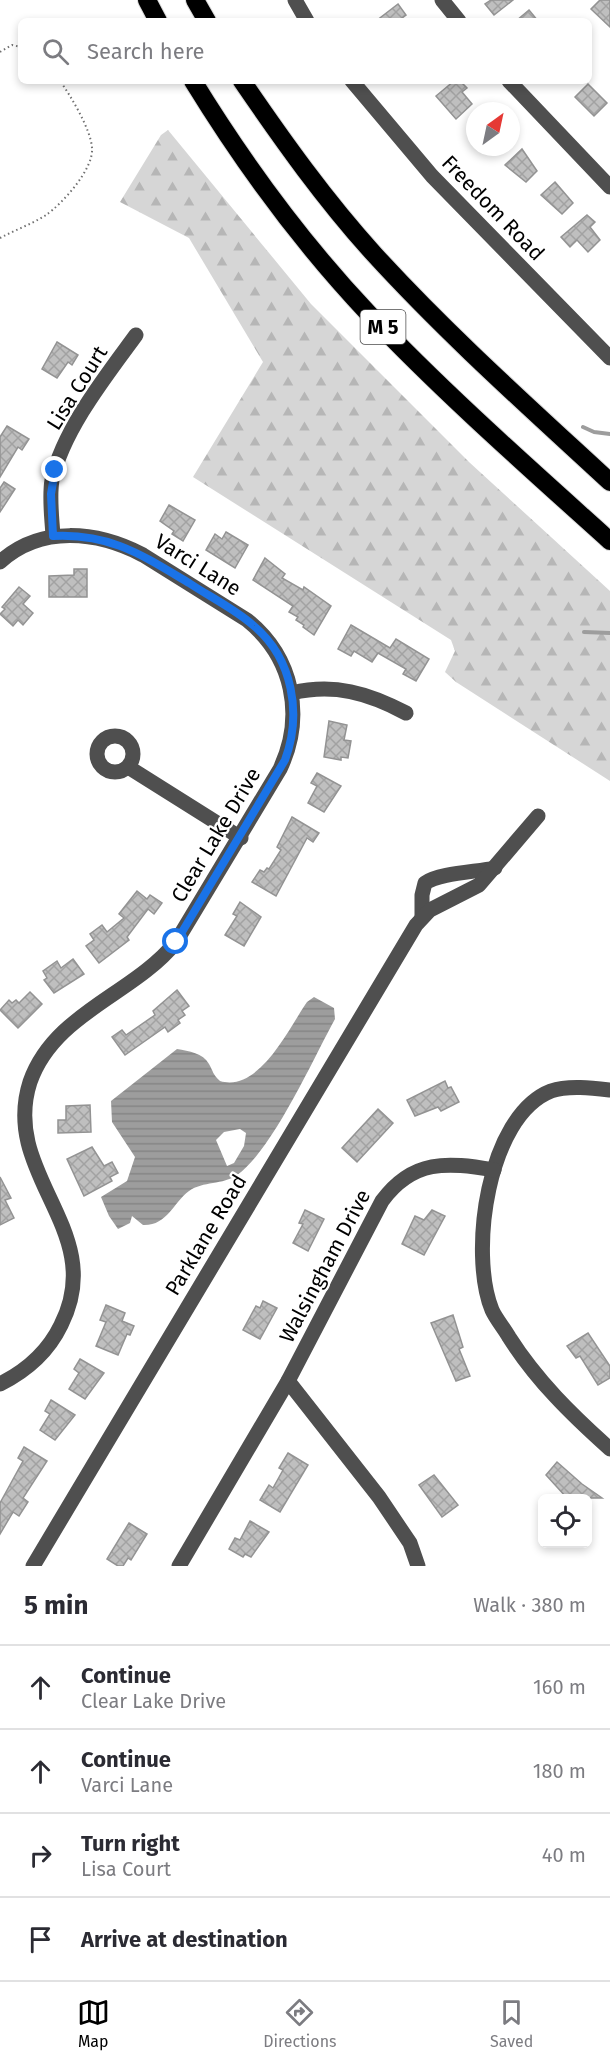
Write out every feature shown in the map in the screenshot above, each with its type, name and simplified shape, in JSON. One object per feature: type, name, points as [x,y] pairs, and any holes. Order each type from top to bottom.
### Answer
[{"type":"highway","points":[[147,0],[156,18]]},
{"type":"highway","points":[[195,0],[205,18]]},
{"type":"highway","name":"M 5","points":[[195,84],[233,146],[298,232],[368,313],[483,425],[610,541]]},
{"type":"highway","name":"M 5","points":[[244,84],[312,180],[374,254],[452,335],[610,482]]},
{"type":"street","points":[[295,0],[305,18]]},
{"type":"street","points":[[442,0],[457,18]]},
{"type":"street","name":"Freedom Road","points":[[355,84],[432,176],[610,358]]},
{"type":"street","points":[[512,84],[610,187]]},
{"type":"street","name":"Lisa Court","points":[[53,536],[52,482],[61,454],[108,372],[136,335]]},
{"type":"street","name":"Varci Lane","points":[[0,562],[22,546],[53,536],[91,537],[126,546],[247,620],[274,650],[287,674],[292,699]]},
{"type":"street","points":[[292,699],[320,689],[353,691],[377,698],[406,713]]},
{"type":"street","name":"Clear Lake Drive","points":[[0,1384],[20,1373],[49,1346],[68,1311],[73,1281],[69,1240],[33,1168],[26,1140],[25,1101],[34,1072],[48,1047],[62,1032],[155,964],[170,950],[241,838],[285,760],[293,730],[292,699]]},
{"type":"street","points":[[128,767],[241,838]]},
{"type":"street","points":[[419,921],[471,891],[496,868],[538,816]]},
{"type":"street","points":[[419,921],[425,883],[443,874],[456,876],[496,868]]},
{"type":"street","name":"Parklane Road","points":[[33,1566],[419,921]]},
{"type":"street","points":[[610,1090],[590,1088],[551,1091],[524,1110],[504,1141],[494,1170],[483,1223],[482,1273],[492,1311],[523,1360],[564,1408],[610,1449]]},
{"type":"street","name":"Walsingham Drive","points":[[179,1566],[288,1381],[382,1201],[394,1185],[409,1174],[437,1165],[494,1170]]},
{"type":"street","points":[[288,1381],[379,1497],[410,1543],[418,1566]]},
{"type":"path","points":[[0,52],[12,45],[18,46]]},
{"type":"path","points":[[0,238],[47,214],[84,175],[89,164],[93,149],[87,132],[62,84]]},
{"type":"green space","points":[[168,130],[311,304],[469,462],[610,591],[610,781],[456,682],[445,672],[455,651],[451,640],[193,477],[263,362],[189,238],[120,202],[161,135]]},
{"type":"shaded area","points":[[314,997],[334,1008],[335,1019],[278,1126],[250,1163],[231,1178],[189,1191],[158,1222],[143,1225],[132,1216],[130,1223],[118,1229],[109,1216],[101,1197],[127,1181],[135,1157],[112,1122],[111,1101],[177,1049],[203,1057],[220,1081],[234,1082],[248,1077],[271,1056],[307,1002]],"holes":[[[240,1129],[246,1133],[244,1146],[234,1163],[227,1166],[216,1140],[224,1132]]]},
{"type":"building","points":[[491,0],[513,0],[494,15],[485,4]]},
{"type":"building","points":[[600,0],[610,0],[610,27],[591,9]]},
{"type":"building","points":[[398,4],[406,15],[402,18],[380,18]]},
{"type":"building","points":[[529,10],[536,18],[520,18]]},
{"type":"building","points":[[450,84],[463,84],[467,88],[462,92],[470,102],[466,102],[466,110],[456,119],[436,96]]},
{"type":"building","points":[[588,84],[607,103],[594,116],[575,97]]},
{"type":"building","points":[[522,149],[537,171],[526,182],[505,165],[515,156],[520,156]]},
{"type":"building","points":[[555,182],[573,203],[562,214],[541,195]]},
{"type":"building","points":[[587,215],[595,222],[590,227],[600,240],[588,252],[577,240],[570,247],[561,237]]},
{"type":"building","points":[[57,342],[78,355],[72,365],[68,362],[57,378],[42,369]]},
{"type":"building","points":[[7,426],[29,439],[22,450],[18,447],[0,477],[0,437]]},
{"type":"building","points":[[4,482],[15,489],[0,512],[0,488]]},
{"type":"building","points":[[169,505],[195,520],[183,541],[172,534],[174,531],[160,521]]},
{"type":"building","points":[[226,532],[248,545],[235,568],[206,550],[215,534],[222,539]]},
{"type":"building","points":[[265,558],[285,574],[282,578],[303,590],[304,587],[331,606],[314,635],[296,620],[298,617],[289,612],[293,606],[253,580]]},
{"type":"building","points":[[74,569],[87,569],[87,597],[49,597],[49,576],[74,575]]},
{"type":"building","points":[[19,587],[30,596],[23,604],[33,613],[23,625],[18,620],[13,626],[0,614],[5,609],[2,607]]},
{"type":"building","points":[[351,625],[390,648],[396,639],[429,659],[416,681],[403,674],[406,669],[378,653],[372,662],[354,651],[351,656],[338,649]]},
{"type":"building","points":[[329,721],[347,725],[344,740],[351,741],[348,758],[341,757],[341,760],[324,757]]},
{"type":"building","points":[[317,773],[341,786],[324,812],[308,803],[317,786],[311,783]]},
{"type":"building","points":[[292,817],[319,833],[313,842],[307,838],[276,896],[252,882],[260,870],[264,872],[267,868],[269,869],[281,850],[277,847]]},
{"type":"building","points":[[137,891],[147,899],[150,895],[162,903],[154,914],[148,909],[127,937],[129,940],[99,963],[86,946],[94,940],[90,934],[102,925],[107,932],[124,918],[119,914]]},
{"type":"building","points":[[240,902],[261,917],[244,946],[225,935],[237,916],[233,914]]},
{"type":"building","points":[[73,959],[84,974],[54,993],[44,980],[47,978],[43,971],[57,961],[61,968]]},
{"type":"building","points":[[177,990],[189,1006],[182,1011],[185,1015],[178,1020],[180,1023],[168,1032],[165,1027],[125,1055],[112,1037],[122,1030],[126,1035],[155,1015],[153,1011]]},
{"type":"building","points":[[30,992],[42,1004],[18,1028],[0,1010],[9,1000],[12,1003],[16,1000],[19,1003]]},
{"type":"building","points":[[445,1081],[459,1102],[441,1111],[438,1107],[415,1116],[407,1100]]},
{"type":"building","points":[[90,1105],[91,1132],[58,1133],[58,1120],[66,1120],[66,1106]]},
{"type":"building","points":[[378,1109],[393,1123],[357,1162],[342,1148]]},
{"type":"building","points":[[92,1147],[104,1166],[112,1162],[118,1173],[110,1177],[112,1181],[84,1196],[67,1159]]},
{"type":"building","points":[[0,1177],[11,1198],[5,1200],[14,1218],[0,1225]]},
{"type":"building","points":[[305,1210],[324,1219],[308,1251],[293,1243],[303,1224],[299,1223]]},
{"type":"building","points":[[432,1210],[445,1216],[424,1255],[402,1244],[415,1216],[424,1220]]},
{"type":"building","points":[[263,1301],[277,1308],[260,1339],[243,1330],[256,1306],[260,1308]]},
{"type":"building","points":[[106,1305],[125,1313],[122,1321],[134,1326],[130,1335],[127,1334],[118,1355],[96,1346],[106,1322],[100,1320]]},
{"type":"building","points":[[453,1315],[463,1347],[459,1349],[470,1376],[456,1381],[431,1323]]},
{"type":"building","points":[[588,1333],[610,1366],[610,1378],[598,1385],[580,1356],[576,1358],[567,1346]]},
{"type":"building","points":[[80,1359],[104,1373],[85,1399],[69,1389],[79,1373],[74,1369]]},
{"type":"building","points":[[51,1400],[75,1415],[55,1440],[40,1430],[50,1414],[45,1411]]},
{"type":"building","points":[[24,1447],[47,1461],[23,1498],[28,1502],[19,1516],[13,1512],[0,1534],[0,1503],[23,1461],[18,1458]]},
{"type":"building","points":[[288,1453],[308,1465],[280,1512],[260,1500],[269,1485],[273,1488],[283,1470],[279,1468]]},
{"type":"building","points":[[557,1462],[602,1498],[592,1498],[592,1494],[563,1494],[546,1475]]},
{"type":"building","points":[[434,1475],[458,1505],[442,1517],[419,1485]]},
{"type":"building","points":[[250,1521],[269,1532],[251,1557],[245,1554],[243,1557],[229,1549],[235,1538],[240,1540]]},
{"type":"building","points":[[129,1523],[147,1534],[131,1560],[128,1558],[123,1566],[118,1566],[107,1559]]},
{"type":"waterway","points":[[583,427],[594,432],[610,434]]},
{"type":"waterway","points":[[584,632],[610,633]]},
{"type":"route","points":[[55,470],[51,494],[53,536],[91,537],[126,546],[247,620],[269,641],[287,674],[292,693],[293,730],[285,760],[241,838],[176,942]]}]
